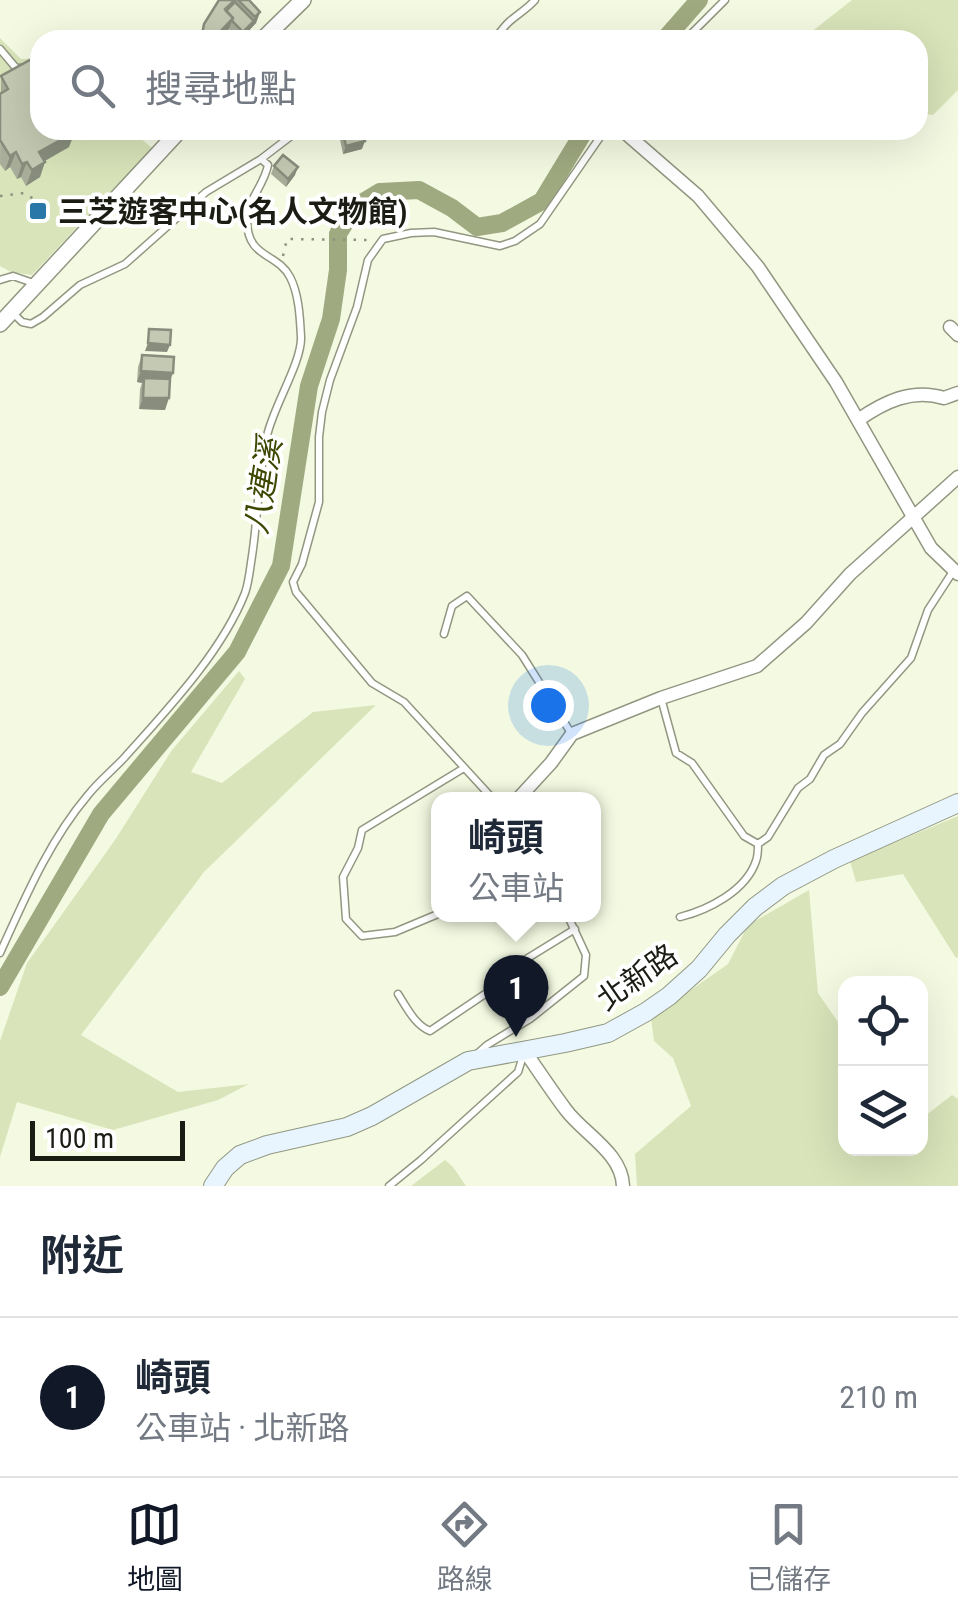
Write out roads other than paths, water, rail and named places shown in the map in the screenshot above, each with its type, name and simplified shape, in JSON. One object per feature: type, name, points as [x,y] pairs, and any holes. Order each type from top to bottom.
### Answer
[{"type":"main road","name":"北新路","points":[[213,1186],[240,1155],[347,1127],[468,1062],[608,1032],[670,996],[755,906],[784,886],[834,858],[958,803]]},
{"type":"street","points":[[272,30],[303,0]]},
{"type":"street","points":[[6,317],[171,140]]},
{"type":"street","points":[[634,140],[698,196],[758,267],[836,382],[931,548],[957,570]]},
{"type":"street","points":[[858,420],[878,406],[910,394],[944,398],[958,392]]},
{"type":"street","points":[[524,792],[572,734],[661,698],[757,666],[958,476]]},
{"type":"street","points":[[524,1050],[568,1114],[610,1154],[623,1178],[623,1186]]},
{"type":"lane","points":[[503,30],[535,0]]},
{"type":"lane","points":[[695,30],[725,0]]},
{"type":"lane","points":[[0,48],[16,68],[30,67]]},
{"type":"lane","points":[[6,317],[31,324],[43,317],[80,285],[125,264],[206,192],[286,140]]},
{"type":"lane","points":[[486,792],[404,702],[372,683],[296,592],[293,582],[319,502],[322,412],[358,307],[368,260],[384,239],[434,232],[500,246],[514,242],[540,224],[598,140]]},
{"type":"lane","points":[[0,953],[37,872],[67,823],[89,793],[124,759],[198,672],[232,624],[247,588],[266,436],[302,342],[290,276],[250,240],[250,205],[266,178],[268,164],[261,159]]},
{"type":"lane","points":[[0,280],[13,276],[36,284]]},
{"type":"lane","points":[[680,917],[718,902],[741,886],[756,862],[758,844],[768,837],[798,788],[810,779],[824,755],[840,744],[911,658],[928,610],[957,570]]},
{"type":"lane","points":[[444,634],[452,606],[467,596],[522,655],[572,734]]},
{"type":"lane","points":[[661,698],[676,754],[692,764],[744,836],[758,844]]},
{"type":"lane","points":[[431,917],[395,932],[362,936],[346,919],[343,877],[358,848],[362,830],[464,768]]},
{"type":"lane","points":[[468,1062],[487,1044],[530,1019],[584,976],[586,955],[571,922]]},
{"type":"lane","points":[[398,994],[423,1029],[430,1031],[488,992],[502,974],[575,929]]},
{"type":"lane","points":[[389,1186],[518,1072],[524,1050]]},
{"type":"waterway","name":"八連溪","points":[[673,30],[699,0]]},
{"type":"waterway","name":"八連溪","points":[[0,987],[101,814],[237,652],[281,566],[309,386],[331,319],[338,234],[355,207],[380,192],[419,190],[477,227],[502,223],[542,201],[579,140]]},
{"type":"place","name":"三芝遊客中心(名人文物館)","points":[[38,211]]},
{"type":"place","name":"崎頭","points":[[516,1037]]}]
